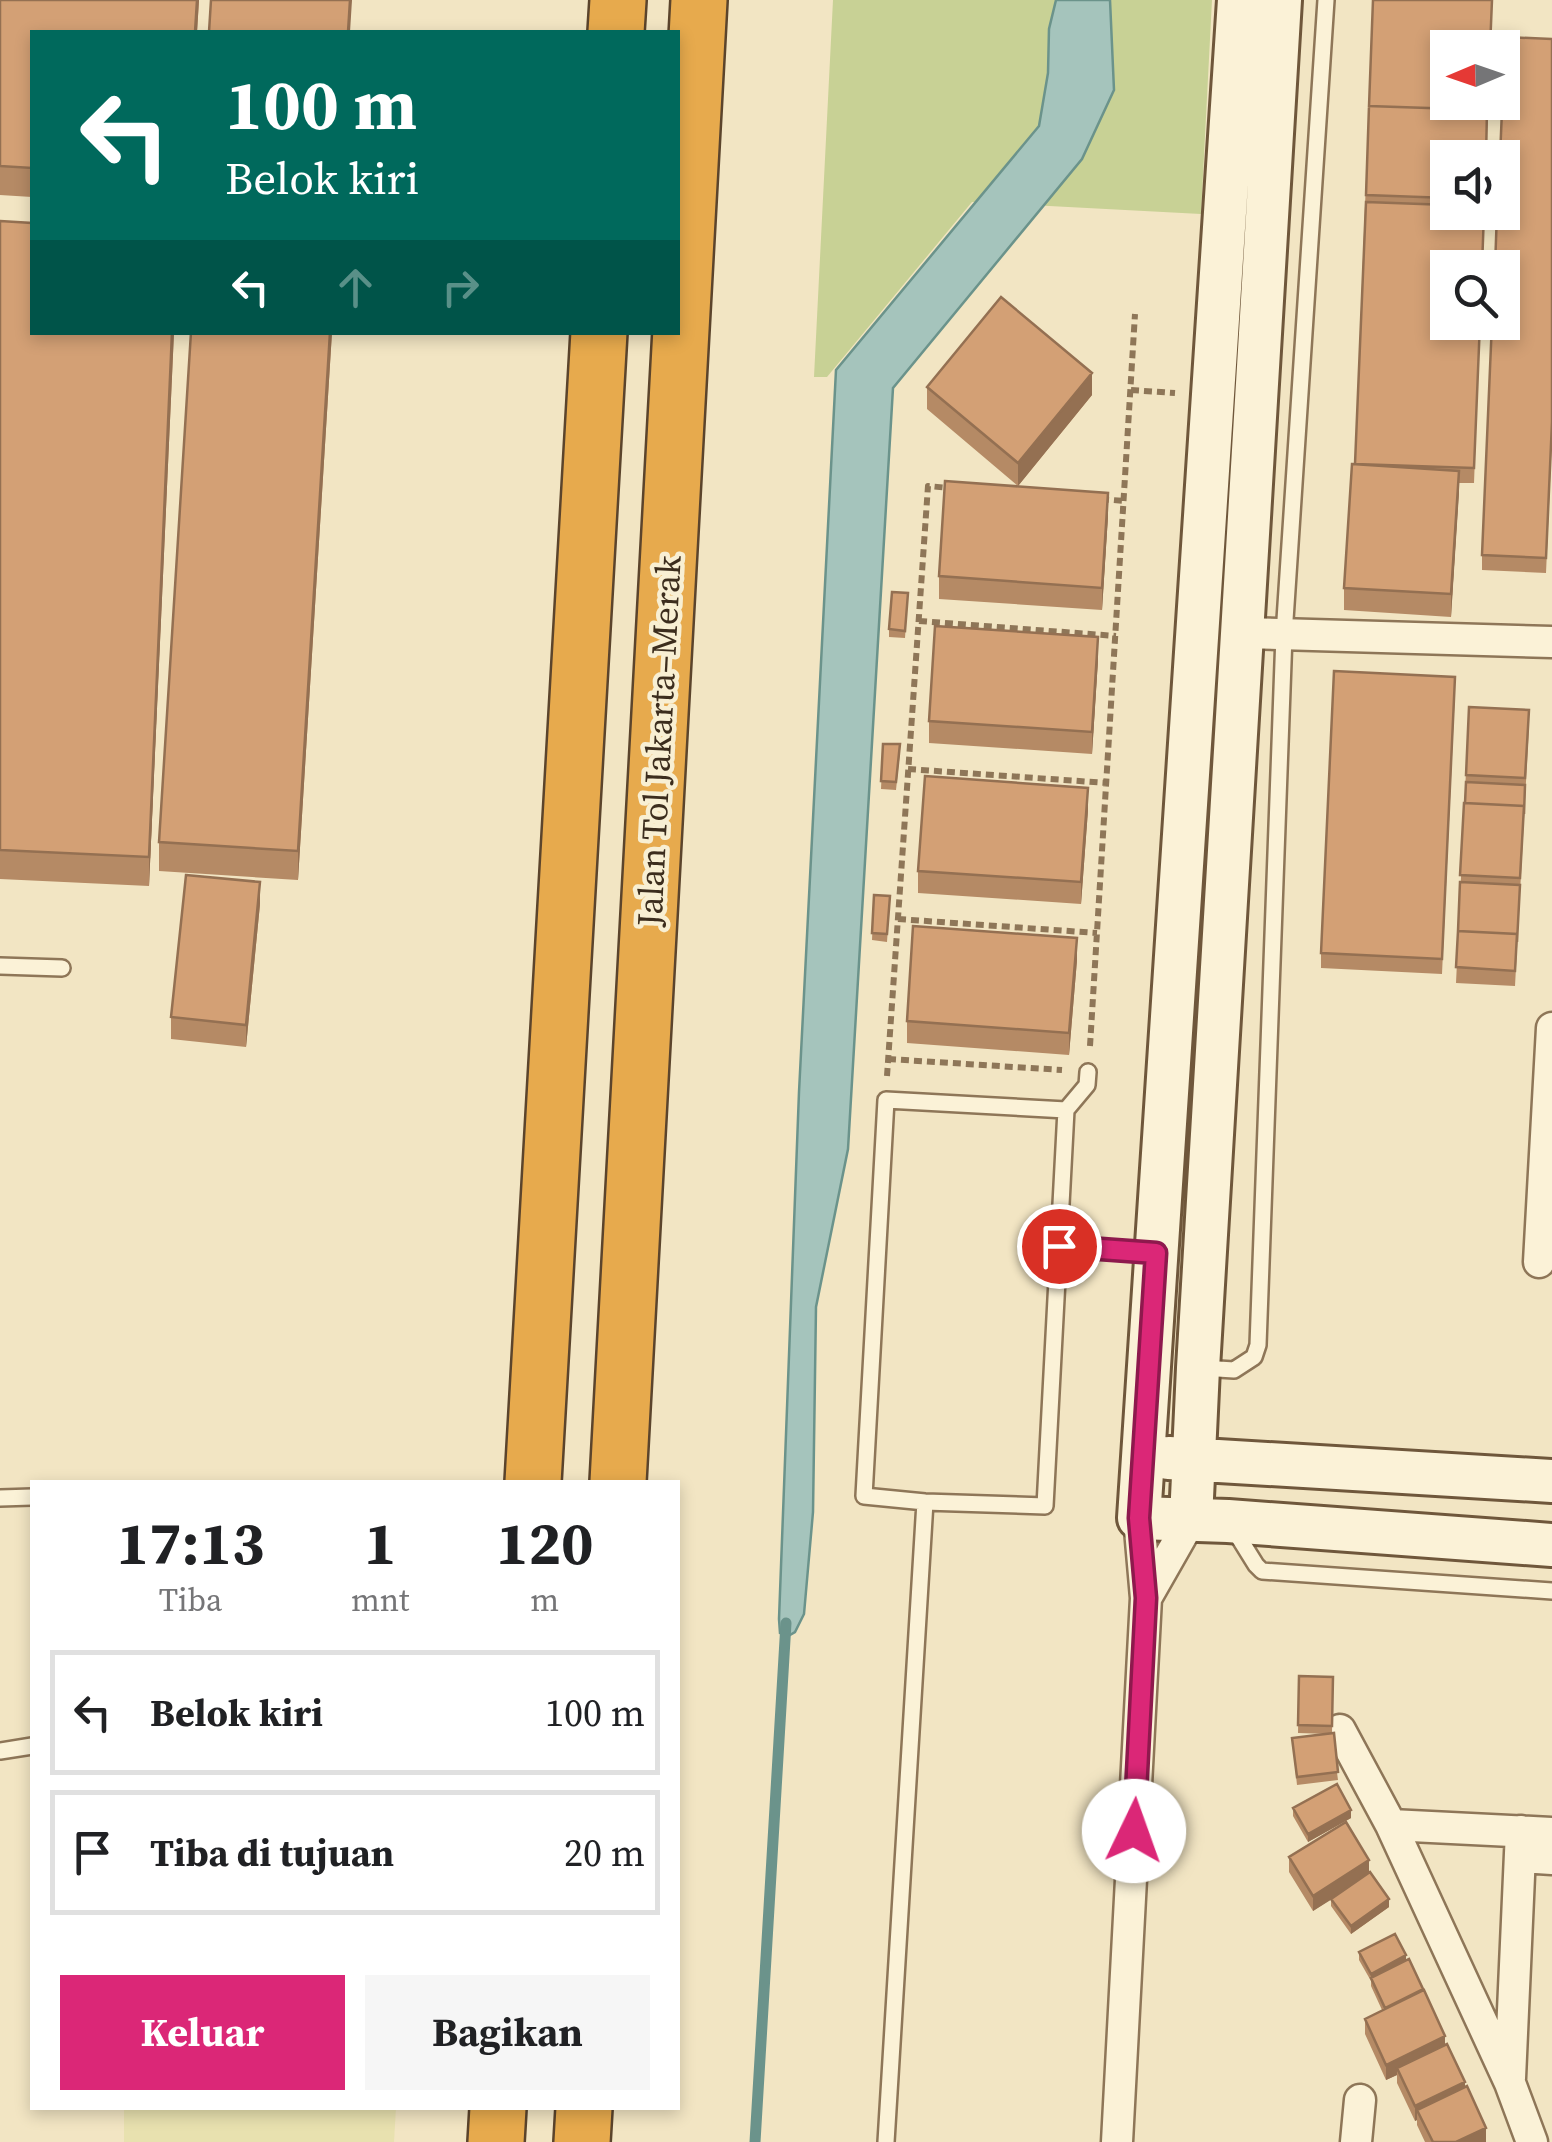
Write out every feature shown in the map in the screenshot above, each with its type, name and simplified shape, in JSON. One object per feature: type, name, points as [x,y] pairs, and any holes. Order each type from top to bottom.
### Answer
[{"type":"highway","points":[[616,30],[618,0]]},
{"type":"highway","name":"Jalan Tol Jakarta–Merak","points":[[618,1480],[699,0]]},
{"type":"highway","points":[[534,1480],[599,335]]},
{"type":"highway","points":[[496,2142],[498,2110]]},
{"type":"highway","points":[[582,2142],[584,2110]]},
{"type":"street","points":[[1118,2142],[1146,1598],[1139,1518],[1239,0]]},
{"type":"street","points":[[1210,1520],[1194,1459],[1198,1368],[1280,0]]},
{"type":"street","points":[[1242,633],[1552,642]]},
{"type":"street","points":[[1539,1262],[1552,1028]]},
{"type":"street","points":[[1144,1456],[1552,1481]]},
{"type":"street","points":[[1139,1518],[1552,1545]]},
{"type":"street","points":[[1146,1598],[1210,1520]]},
{"type":"street","points":[[1340,1730],[1391,1825],[1510,2083],[1532,2142]]},
{"type":"street","points":[[1391,1825],[1521,1844],[1552,1859]]},
{"type":"street","points":[[1521,1844],[1552,1832]]},
{"type":"street","points":[[1510,2083],[1521,1844]]},
{"type":"street","points":[[1356,2142],[1360,2100]]},
{"type":"lane","points":[[1198,1368],[1234,1370],[1254,1357],[1258,1345],[1284,635],[1326,0]]},
{"type":"lane","points":[[0,966],[62,968]]},
{"type":"lane","points":[[1066,1110],[886,1100],[864,1496],[1045,1506],[1066,1110],[1088,1085],[1088,1072]]},
{"type":"lane","points":[[1059,1246],[1156,1253]]},
{"type":"lane","points":[[0,1498],[30,1496]]},
{"type":"lane","points":[[886,2142],[924,1502]]},
{"type":"lane","points":[[1210,1520],[1262,1570],[1552,1591]]},
{"type":"lane","points":[[0,1750],[30,1746]]},
{"type":"path","points":[[888,1059],[1088,1072],[1135,314]]},
{"type":"path","points":[[886,1100],[928,486],[967,489]]},
{"type":"path","points":[[1085,498],[1124,501]]},
{"type":"path","points":[[918,622],[1116,636]]},
{"type":"path","points":[[908,769],[1107,783]]},
{"type":"path","points":[[898,918],[1097,933]]},
{"type":"shaded area","points":[[124,2110],[396,2110],[394,2142],[124,2142]]},
{"type":"green space","points":[[833,0],[1212,0],[1201,214],[972,202],[827,377],[814,377]]},
{"type":"water","points":[[1056,0],[1110,0],[1114,90],[1082,159],[893,388],[848,1149],[816,1307],[813,1512],[804,1614],[790,1635],[780,1633],[779,1619],[799,1092],[836,370],[1039,126],[1048,73],[1049,29]]},
{"type":"building","points":[[0,0],[197,0],[195,30],[30,30],[30,168],[0,166]]},
{"type":"building","points":[[211,0],[350,0],[348,30],[209,30]]},
{"type":"building","points":[[1373,0],[1492,0],[1491,30],[1430,30],[1430,108],[1369,106]]},
{"type":"building","points":[[1520,38],[1552,39],[1552,422],[1546,558],[1482,555],[1491,340],[1520,340],[1520,250],[1496,250],[1496,230],[1520,230],[1520,140],[1501,140],[1502,120],[1520,120]]},
{"type":"building","points":[[1369,106],[1430,108],[1430,120],[1487,120],[1486,140],[1430,140],[1430,197],[1366,195]]},
{"type":"building","points":[[1366,202],[1430,204],[1430,230],[1483,230],[1483,250],[1430,250],[1430,340],[1479,340],[1474,468],[1355,464]]},
{"type":"building","points":[[0,221],[30,223],[30,335],[172,335],[149,857],[0,850]]},
{"type":"building","points":[[1001,297],[1092,373],[1018,463],[927,387]]},
{"type":"building","points":[[191,335],[330,335],[298,851],[159,842]]},
{"type":"building","points":[[1352,464],[1459,471],[1451,594],[1344,588]]},
{"type":"building","points":[[945,481],[1108,493],[1102,588],[939,576]]},
{"type":"building","points":[[892,592],[908,593],[905,631],[889,629]]},
{"type":"building","points":[[935,626],[1098,637],[1092,732],[929,721]]},
{"type":"building","points":[[1334,671],[1455,677],[1442,959],[1321,953]]},
{"type":"building","points":[[1469,707],[1529,710],[1525,778],[1466,775]]},
{"type":"building","points":[[883,744],[900,744],[896,782],[881,781]]},
{"type":"building","points":[[925,776],[1088,788],[1081,882],[918,871]]},
{"type":"building","points":[[1466,782],[1525,785],[1524,814],[1524,806],[1465,803]]},
{"type":"building","points":[[1464,803],[1524,806],[1520,878],[1460,875]]},
{"type":"building","points":[[186,875],[260,882],[246,1025],[171,1017]]},
{"type":"building","points":[[1460,882],[1520,885],[1517,942],[1517,934],[1458,931]]},
{"type":"building","points":[[874,895],[890,896],[887,934],[872,933]]},
{"type":"building","points":[[913,926],[1077,938],[1069,1033],[907,1021]]},
{"type":"building","points":[[1458,931],[1517,934],[1515,971],[1456,967]]},
{"type":"building","points":[[1299,1676],[1333,1677],[1332,1726],[1298,1725]]},
{"type":"building","points":[[1334,1733],[1338,1772],[1297,1777],[1292,1738]]},
{"type":"building","points":[[1337,1784],[1351,1810],[1308,1834],[1293,1808]]},
{"type":"building","points":[[1346,1822],[1369,1860],[1313,1896],[1289,1857]]},
{"type":"building","points":[[1370,1872],[1389,1899],[1351,1926],[1331,1899]]},
{"type":"building","points":[[1395,1934],[1406,1955],[1371,1974],[1359,1952]]},
{"type":"building","points":[[1409,1959],[1423,1989],[1385,2008],[1371,1978]]},
{"type":"building","points":[[1424,1990],[1445,2036],[1386,2065],[1365,2019]]},
{"type":"building","points":[[1447,2044],[1465,2082],[1415,2106],[1397,2068]]},
{"type":"building","points":[[1467,2086],[1486,2128],[1456,2142],[1433,2142],[1417,2110]]},
{"type":"waterway","points":[[755,2142],[786,1623]]},
{"type":"route","points":[[1059,1246],[1156,1253],[1139,1518],[1146,1598],[1134,1831]]}]
